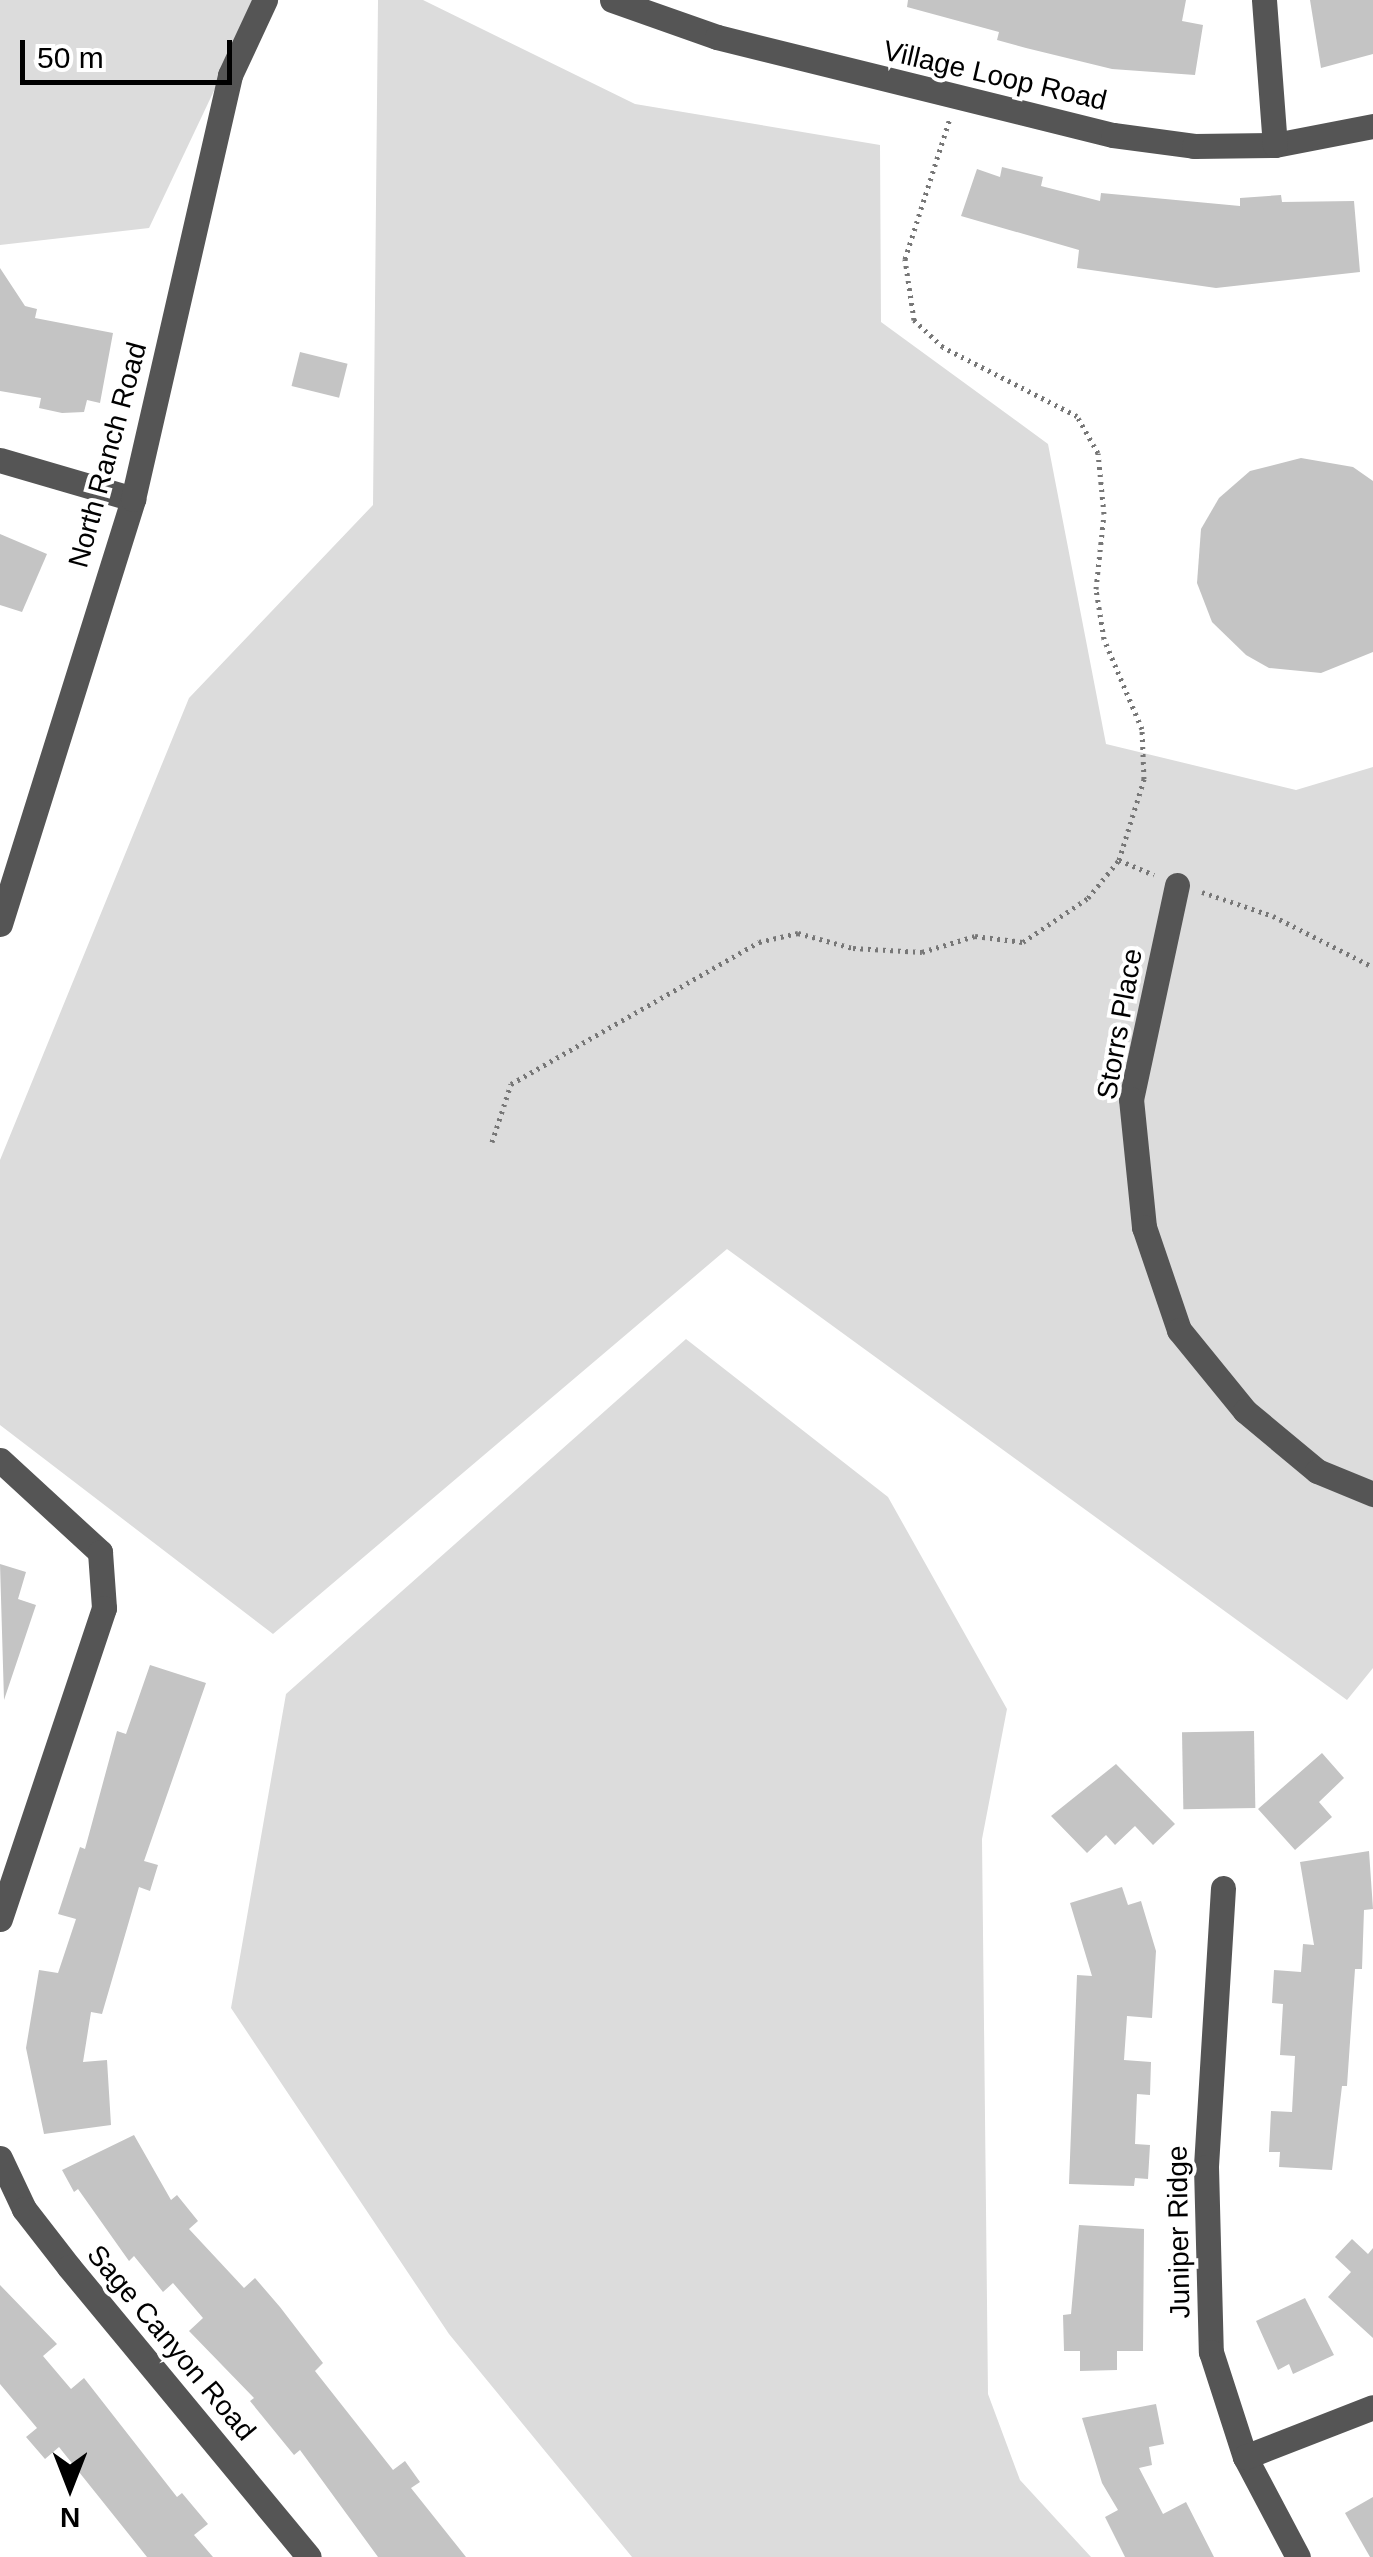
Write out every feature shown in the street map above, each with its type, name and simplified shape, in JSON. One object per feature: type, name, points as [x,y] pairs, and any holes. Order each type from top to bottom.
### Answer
[{"type":"street","name":"North Ranch Road","points":[[0,924],[133,499],[230,75],[265,0]]},
{"type":"street","name":"Village Loop Road","points":[[612,0],[718,38],[956,100],[1114,135],[1194,146],[1275,145],[1373,126]]},
{"type":"street","points":[[1264,0],[1275,145]]},
{"type":"street","points":[[0,460],[133,499]]},
{"type":"street","name":"Storrs Place","points":[[1177,885],[1132,1099],[1144,1227],[1180,1330],[1245,1411],[1317,1471],[1373,1494]]},
{"type":"street","points":[[0,1460],[100,1552],[104,1608],[0,1918]]},
{"type":"street","name":"Juniper Ridge","points":[[1223,1888],[1206,2167],[1211,2352],[1245,2457],[1298,2557]]},
{"type":"street","name":"Sage Canyon Road","points":[[0,2158],[24,2209],[309,2557]]},
{"type":"street","points":[[1245,2457],[1373,2407]]},
{"type":"path","points":[[492,1142],[511,1084],[758,942],[798,933],[853,948],[922,952],[975,936],[1023,942],[1088,898],[1119,860],[1144,779],[1142,729],[1104,639],[1096,589],[1104,514],[1098,454],[1078,416],[944,347],[914,320],[906,259],[956,100]]},
{"type":"path","points":[[1119,860],[1177,885],[1273,916],[1373,967]]},
{"type":"shaded area","points":[[0,0],[257,0],[149,228],[0,245]]},
{"type":"shaded area","points":[[378,0],[423,0],[635,104],[880,145],[881,322],[1048,444],[1106,744],[1296,790],[1373,767],[1373,1668],[1347,1700],[727,1249],[273,1634],[0,1425],[0,1160],[189,698],[373,505]]},
{"type":"shaded area","points":[[686,1339],[888,1497],[1007,1709],[982,1839],[988,2394],[1020,2480],[1091,2557],[632,2557],[449,2334],[231,2008],[286,1694]]},
{"type":"building","points":[[908,0],[1186,0],[1182,21],[1203,25],[1195,75],[1112,69],[1026,48],[997,40],[999,32],[907,7]]},
{"type":"building","points":[[1310,0],[1373,0],[1373,54],[1321,68]]},
{"type":"building","points":[[1002,167],[1043,177],[1041,186],[1100,201],[1101,193],[1240,206],[1240,198],[1281,195],[1282,202],[1354,201],[1360,272],[1216,288],[1077,268],[1079,250],[961,216],[977,169],[1000,177]]},
{"type":"building","points":[[0,268],[25,306],[37,309],[35,318],[113,333],[100,403],[87,400],[84,412],[62,413],[39,408],[41,398],[0,391]]},
{"type":"building","points":[[300,352],[348,364],[339,398],[292,386]]},
{"type":"building","points":[[1301,458],[1353,467],[1373,481],[1373,652],[1321,673],[1269,668],[1246,655],[1212,622],[1197,583],[1201,529],[1219,498],[1250,471]]},
{"type":"building","points":[[0,534],[47,554],[22,612],[0,605]]},
{"type":"building","points":[[0,1564],[26,1572],[18,1599],[36,1605],[4,1700]]},
{"type":"building","points":[[150,1665],[206,1683],[144,1861],[158,1865],[150,1891],[139,1887],[102,2014],[91,2012],[83,2062],[107,2060],[111,2125],[44,2134],[26,2048],[39,1970],[58,1973],[76,1919],[58,1914],[80,1847],[85,1849],[117,1731],[126,1734]]},
{"type":"building","points":[[1254,1731],[1255,1808],[1183,1809],[1182,1732]]},
{"type":"building","points":[[1322,1753],[1344,1778],[1319,1802],[1332,1817],[1295,1850],[1258,1809]]},
{"type":"building","points":[[1116,1764],[1175,1824],[1153,1845],[1135,1826],[1115,1845],[1106,1835],[1087,1853],[1051,1816]]},
{"type":"building","points":[[1369,1851],[1373,1909],[1364,1910],[1362,1969],[1355,1969],[1347,2086],[1342,2086],[1332,2170],[1279,2167],[1280,2152],[1269,2152],[1271,2111],[1292,2112],[1295,2056],[1280,2055],[1283,2004],[1272,2003],[1274,1970],[1301,1972],[1303,1944],[1314,1945],[1300,1862]]},
{"type":"building","points":[[1122,1887],[1128,1905],[1141,1901],[1156,1951],[1152,2018],[1127,2016],[1124,2060],[1151,2062],[1150,2095],[1137,2094],[1135,2144],[1150,2145],[1148,2179],[1135,2178],[1134,2186],[1069,2184],[1077,1975],[1092,1976],[1070,1903]]},
{"type":"building","points":[[134,2135],[171,2200],[177,2195],[198,2221],[189,2229],[244,2288],[255,2278],[280,2307],[323,2363],[315,2371],[393,2470],[405,2461],[420,2482],[411,2488],[466,2557],[378,2557],[300,2450],[294,2455],[250,2401],[254,2398],[189,2331],[203,2318],[173,2283],[163,2292],[134,2256],[129,2261],[78,2189],[74,2192],[62,2170]]},
{"type":"building","points":[[1079,2225],[1144,2229],[1143,2351],[1117,2351],[1117,2370],[1080,2371],[1080,2351],[1064,2351],[1063,2315],[1071,2314]]},
{"type":"building","points":[[1352,2239],[1368,2254],[1373,2248],[1373,2338],[1328,2297],[1351,2272],[1335,2257]]},
{"type":"building","points":[[0,2285],[57,2344],[43,2356],[71,2389],[84,2378],[177,2497],[182,2493],[208,2524],[194,2535],[213,2557],[147,2557],[59,2447],[45,2459],[26,2437],[37,2428],[0,2384]]},
{"type":"building","points":[[1305,2298],[1334,2355],[1293,2374],[1289,2364],[1278,2370],[1256,2321]]},
{"type":"building","points":[[1156,2404],[1164,2444],[1149,2447],[1152,2465],[1139,2468],[1163,2514],[1186,2502],[1214,2557],[1125,2557],[1105,2517],[1118,2510],[1102,2483],[1082,2418]]},
{"type":"building","points":[[1373,2497],[1373,2557],[1370,2557],[1345,2513]]}]
